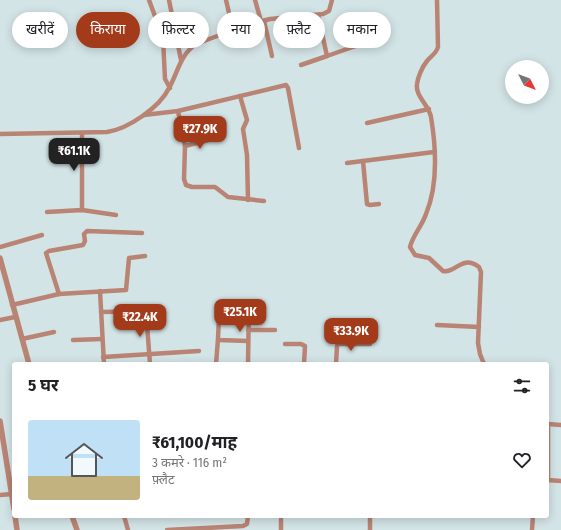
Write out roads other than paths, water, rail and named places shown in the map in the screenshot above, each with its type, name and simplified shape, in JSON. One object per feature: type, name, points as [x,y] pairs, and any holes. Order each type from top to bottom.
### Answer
[{"type":"street","points":[[148,0],[163,38],[165,79],[170,88]]},
{"type":"street","points":[[169,0],[181,60]]},
{"type":"street","points":[[226,0],[229,12]]},
{"type":"street","points":[[255,0],[259,12]]},
{"type":"street","points":[[325,13],[329,11],[332,0]]},
{"type":"street","points":[[437,0],[438,47],[424,66],[417,85],[419,95],[431,116],[434,175],[427,212],[410,247],[415,255],[429,258],[443,271],[450,271],[457,265],[470,263],[479,267],[481,272],[478,343],[483,362]]},
{"type":"street","points":[[265,32],[272,56]]},
{"type":"street","points":[[0,134],[115,131],[132,124],[166,94],[170,88],[181,60],[190,48],[196,44],[217,36]]},
{"type":"street","points":[[324,48],[326,56]]},
{"type":"street","points":[[301,65],[349,48]]},
{"type":"street","points":[[144,115],[178,111],[284,84],[288,86],[299,148]]},
{"type":"street","points":[[240,96],[248,120],[243,129],[247,155],[248,200]]},
{"type":"street","points":[[367,123],[428,109]]},
{"type":"street","points":[[178,111],[185,146],[184,179],[186,185],[192,187],[214,187],[228,197],[264,201]]},
{"type":"street","points":[[82,133],[82,210]]},
{"type":"street","points":[[185,146],[212,139]]},
{"type":"street","points":[[347,163],[434,152]]},
{"type":"street","points":[[363,161],[367,204],[379,204]]},
{"type":"street","points":[[47,212],[82,210],[116,215]]},
{"type":"street","points":[[59,294],[46,256],[47,252],[83,245],[84,234],[87,232],[142,233]]},
{"type":"street","points":[[0,247],[42,235]]},
{"type":"street","points":[[12,305],[59,294],[126,290],[129,258],[145,256]]},
{"type":"street","points":[[0,258],[28,362]]},
{"type":"street","points":[[100,291],[104,362]]},
{"type":"street","points":[[248,362],[249,302]]},
{"type":"street","points":[[146,311],[150,362]]},
{"type":"street","points":[[101,312],[154,311]]},
{"type":"street","points":[[0,320],[16,317]]},
{"type":"street","points":[[216,362],[219,318]]},
{"type":"street","points":[[436,325],[479,327]]},
{"type":"street","points":[[248,330],[275,330]]},
{"type":"street","points":[[22,339],[54,332]]},
{"type":"street","points":[[73,340],[102,339]]},
{"type":"street","points":[[218,339],[248,341]]},
{"type":"street","points":[[285,344],[301,344],[305,346],[304,362]]},
{"type":"street","points":[[336,362],[338,344],[370,344]]},
{"type":"street","points":[[103,357],[199,351]]},
{"type":"street","points":[[0,421],[12,494],[0,495]]},
{"type":"street","points":[[549,423],[561,425]]},
{"type":"street","points":[[549,480],[561,481]]},
{"type":"street","points":[[15,518],[17,530]]},
{"type":"street","points":[[73,518],[77,530]]},
{"type":"street","points":[[125,518],[128,530]]},
{"type":"street","points":[[167,530],[245,526],[248,522],[248,518]]},
{"type":"street","points":[[370,518],[370,530]]},
{"type":"street","points":[[532,530],[533,518]]},
{"type":"street","points":[[281,519],[282,530]]}]
